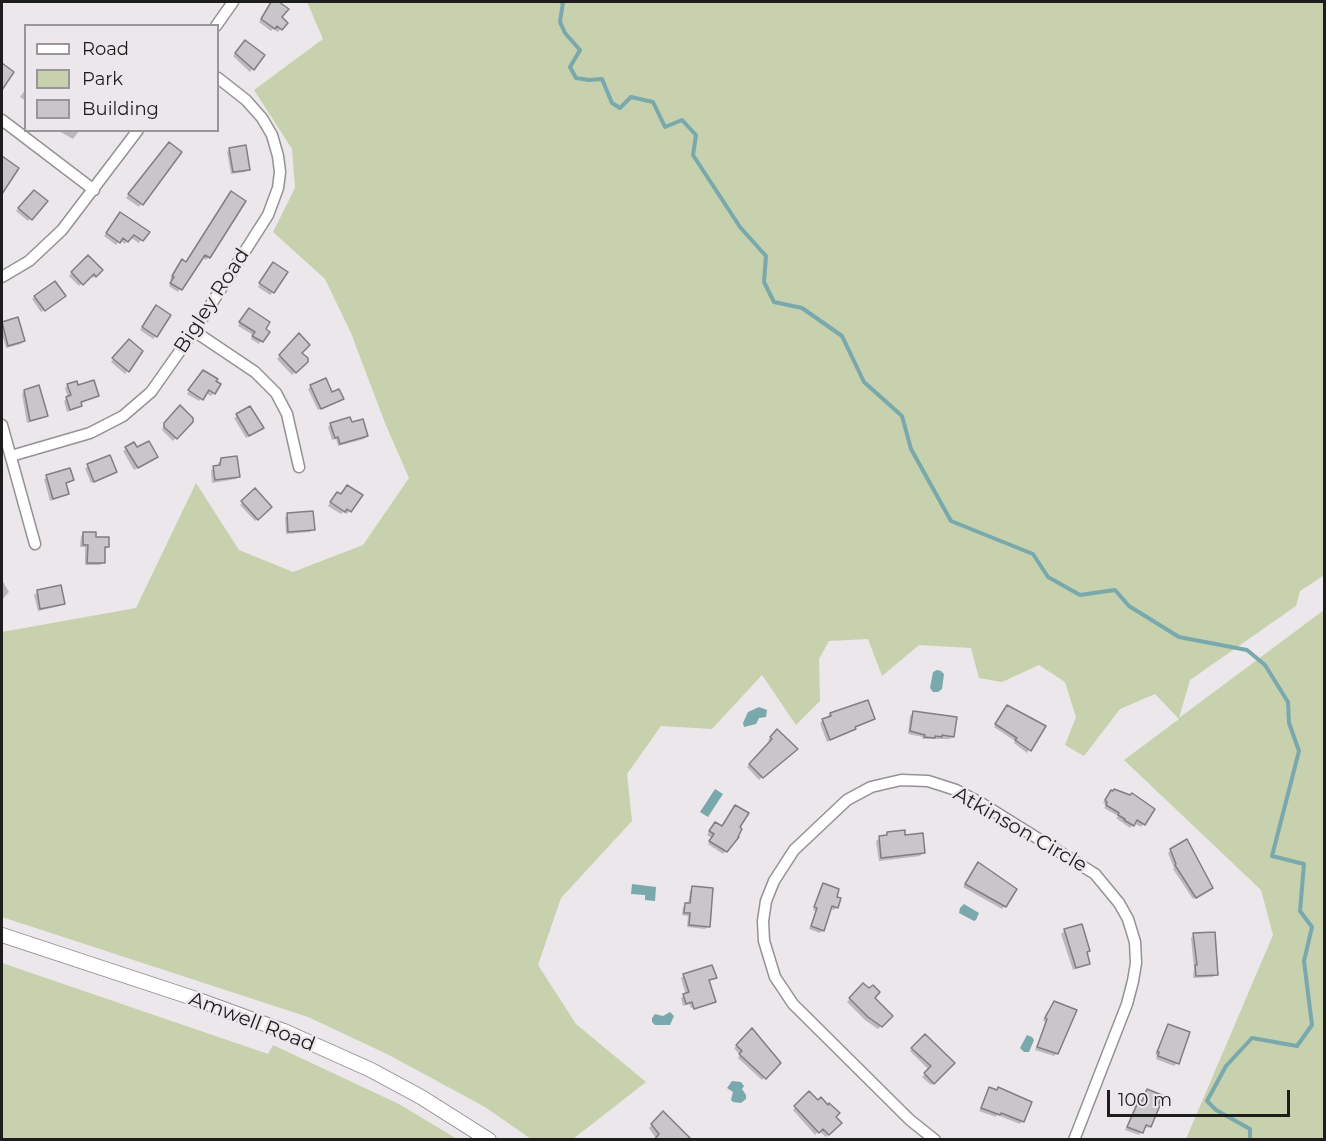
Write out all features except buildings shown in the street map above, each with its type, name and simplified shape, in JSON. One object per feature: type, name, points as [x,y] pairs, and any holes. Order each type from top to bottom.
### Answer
[{"type":"main road","name":"Amwell Road","points":[[2,935],[196,999],[284,1031],[421,1097],[489,1140]]},
{"type":"street","points":[[217,24],[233,2]]},
{"type":"street","name":"Bigley Road","points":[[11,456],[90,433],[123,416],[151,392],[194,331],[268,215],[278,188],[278,156],[272,135],[262,118],[246,100],[219,79]]},
{"type":"street","points":[[2,120],[94,190]]},
{"type":"street","points":[[2,277],[44,249],[70,221],[137,132]]},
{"type":"street","points":[[194,331],[255,372],[276,393],[287,414],[299,467]]},
{"type":"street","points":[[2,425],[35,544]]},
{"type":"street","name":"Atkinson Circle","points":[[935,1140],[902,1113],[793,1004],[775,977],[764,940],[763,921],[766,901],[774,881],[794,850],[847,800],[871,787],[901,780],[928,781],[956,790],[981,803],[1095,874],[1119,903],[1128,919],[1135,942],[1136,963],[1133,981],[1127,1004],[1074,1140]]},
{"type":"green space","points":[[307,2],[1324,2],[1324,577],[1300,591],[1296,606],[1190,680],[1179,718],[1324,610],[1324,1139],[1186,1139],[1273,935],[1261,890],[1124,760],[1179,719],[1155,694],[1120,709],[1084,756],[1065,745],[1076,717],[1065,682],[1039,665],[1002,682],[979,678],[971,648],[919,645],[882,676],[868,639],[829,641],[819,659],[820,701],[796,725],[762,675],[712,729],[661,726],[627,774],[632,821],[561,898],[538,965],[576,1024],[646,1082],[573,1139],[531,1139],[485,1107],[387,1054],[308,1017],[2,917],[2,632],[136,608],[196,483],[239,550],[293,572],[363,545],[409,478],[385,423],[351,333],[325,279],[273,232],[295,188],[292,149],[254,90],[323,39]]},
{"type":"green space","points":[[2,963],[268,1054],[273,1045],[399,1104],[457,1139],[2,1139]]},
{"type":"water","points":[[937,670],[944,674],[942,689],[933,692],[930,688],[933,672]]},
{"type":"water","points":[[759,707],[767,710],[766,717],[759,718],[756,724],[744,727],[743,723],[748,712]]},
{"type":"water","points":[[715,789],[723,794],[708,817],[700,812]]},
{"type":"water","points":[[632,884],[656,887],[655,901],[645,900],[645,895],[631,894]]},
{"type":"water","points":[[964,904],[979,913],[976,920],[959,913]]},
{"type":"water","points":[[670,1012],[674,1016],[670,1025],[655,1025],[652,1022],[655,1014],[663,1016]]},
{"type":"water","points":[[1027,1035],[1034,1040],[1029,1052],[1024,1052],[1020,1048]]},
{"type":"water","points":[[732,1081],[741,1082],[744,1086],[742,1089],[746,1099],[741,1103],[731,1100],[733,1092],[727,1088]]},
{"type":"waterway","points":[[561,2],[563,2],[560,22],[565,33],[580,50],[570,67],[576,78],[602,79],[612,103],[620,108],[631,97],[653,102],[665,127],[682,120],[696,135],[693,155],[740,227],[766,256],[764,282],[774,302],[802,308],[842,336],[864,382],[902,416],[911,449],[951,521],[1033,554],[1048,577],[1080,595],[1115,590],[1129,606],[1179,637],[1247,650],[1265,665],[1288,702],[1289,723],[1299,751],[1272,856],[1304,864],[1300,911],[1312,927],[1304,961],[1312,1025],[1297,1046],[1252,1038],[1226,1066],[1207,1101],[1216,1110],[1250,1129],[1250,1140]]}]
